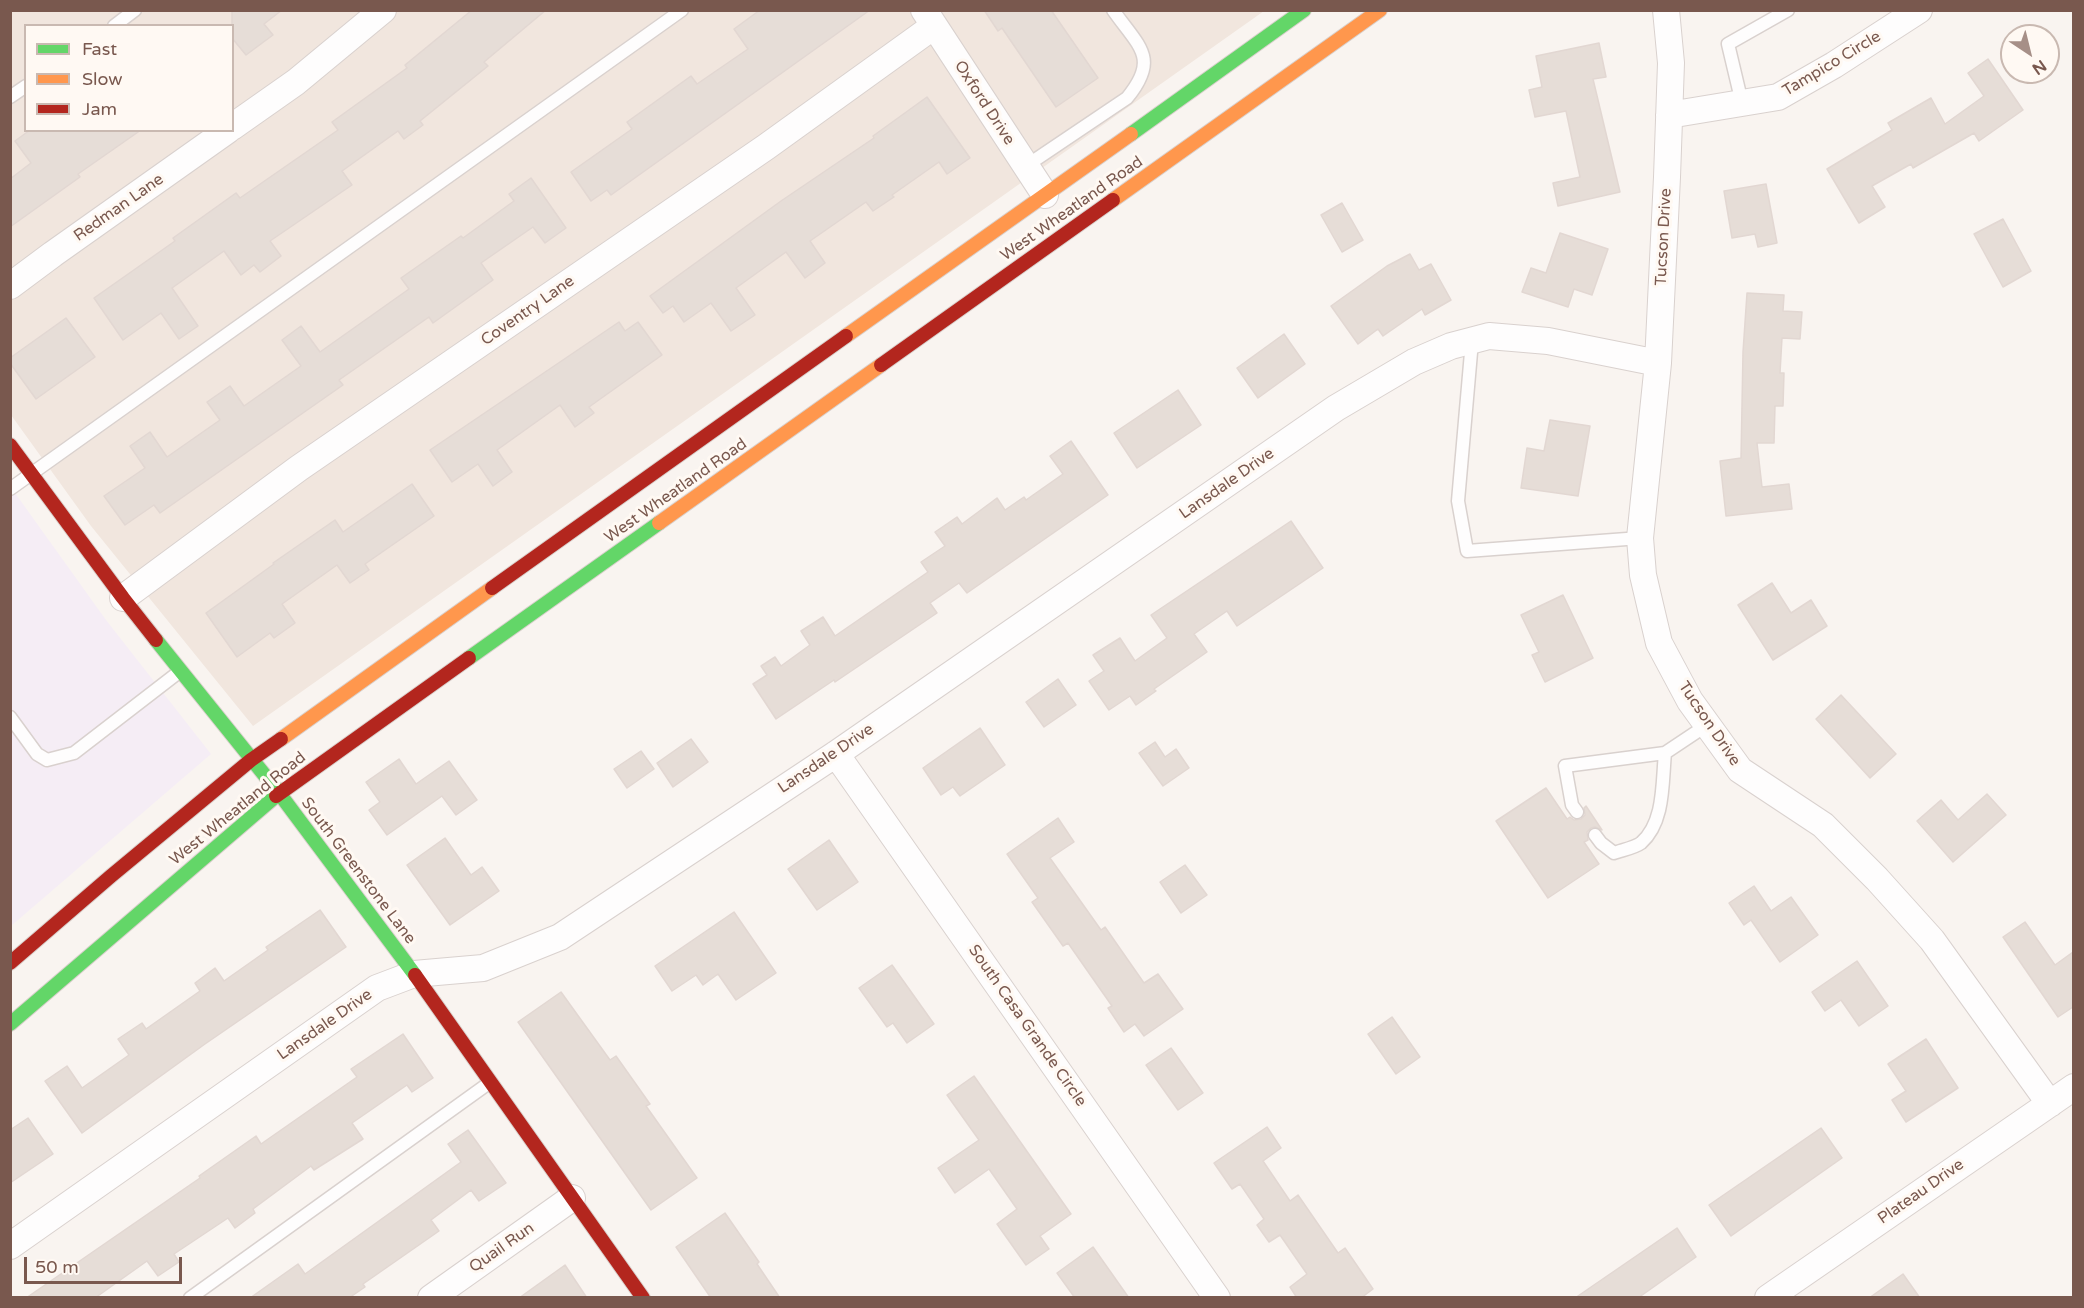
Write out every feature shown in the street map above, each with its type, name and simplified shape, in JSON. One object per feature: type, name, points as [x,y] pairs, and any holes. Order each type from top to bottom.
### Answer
[{"type":"main road","name":"West Wheatland Road","points":[[10,963],[115,880],[251,760],[1304,10]]},
{"type":"main road","name":"West Wheatland Road","points":[[10,1024],[138,906],[279,793],[1380,10]]},
{"type":"main road","name":"South Greenstone Lane","points":[[10,446],[123,598],[279,793],[414,974],[643,1298]]},
{"type":"street","points":[[234,126],[296,81],[382,10]]},
{"type":"street","name":"Tucson Drive","points":[[1666,10],[1671,63],[1658,363],[1640,538],[1643,575],[1659,643],[1690,701],[1740,770],[1823,825],[1877,879],[1932,940],[2050,1104]]},
{"type":"street","name":"Tampico Circle","points":[[1669,115],[1778,97],[1918,11]]},
{"type":"street","name":"Oxford Drive","points":[[929,18],[1045,195]]},
{"type":"street","name":"Coventry Lane","points":[[123,598],[299,468],[766,147],[929,18]]},
{"type":"street","name":"Redman Lane","points":[[10,286],[225,132]]},
{"type":"street","name":"Lansdale Drive","points":[[10,1246],[377,988],[414,974],[483,968],[560,937],[836,754],[1336,408],[1414,362],[1451,346],[1489,336],[1548,341],[1658,363]]},
{"type":"street","name":"South Casa Grande Circle","points":[[836,754],[1218,1298]]},
{"type":"street","name":"Plateau Drive","points":[[1768,1298],[2073,1087]]},
{"type":"street","name":"Quail Run","points":[[431,1298],[572,1198]]},
{"type":"lane","points":[[117,24],[135,10]]},
{"type":"lane","points":[[10,489],[682,10]]},
{"type":"lane","points":[[1026,166],[1127,98],[1138,85],[1145,63],[1142,51],[1113,10]]},
{"type":"lane","points":[[1742,103],[1728,44],[1788,10]]},
{"type":"lane","points":[[10,97],[24,87]]},
{"type":"lane","points":[[1472,341],[1458,501],[1467,551],[1640,538]]},
{"type":"lane","points":[[10,717],[37,754],[47,760],[74,753],[180,670]]},
{"type":"lane","points":[[1578,812],[1572,805],[1565,766],[1665,753],[1707,724]]},
{"type":"lane","points":[[1594,835],[1614,853],[1640,844],[1655,827],[1660,804],[1665,753]]},
{"type":"lane","points":[[190,1298],[490,1082]]},
{"type":"shaded area","points":[[10,11],[1264,11],[253,726],[91,526],[11,415]]},
{"type":"shaded area","points":[[10,486],[106,620],[211,754],[11,926]]},
{"type":"building","points":[[232,10],[282,10],[264,24],[273,35],[246,55],[234,40],[234,24],[232,24]]},
{"type":"building","points":[[472,10],[546,10],[484,62],[488,66],[420,121],[423,125],[404,139],[398,131],[342,171],[352,185],[270,241],[281,256],[260,272],[254,265],[241,275],[224,251],[172,288],[198,326],[179,339],[161,313],[123,340],[94,298],[175,241],[173,238],[236,193],[240,198],[338,130],[332,122],[407,68],[405,65]]},
{"type":"building","points":[[760,10],[870,10],[611,195],[607,190],[591,201],[571,172],[632,129],[627,122],[691,76],[697,84],[748,49],[734,29]]},
{"type":"building","points":[[984,10],[1051,10],[1098,78],[1056,107],[1002,28],[998,31]]},
{"type":"building","points":[[1599,43],[1606,77],[1593,79],[1620,192],[1558,206],[1553,183],[1580,177],[1566,111],[1535,117],[1529,90],[1542,87],[1536,56]]},
{"type":"building","points":[[1988,59],[2000,76],[2000,84],[2005,84],[2023,110],[1979,141],[1974,133],[1913,168],[1911,164],[1872,186],[1885,207],[1859,223],[1827,169],[1892,130],[1888,123],[1931,98],[1945,124],[1984,96],[1968,73]]},
{"type":"building","points":[[927,97],[970,158],[947,174],[939,162],[873,211],[866,202],[810,241],[825,263],[805,278],[786,252],[736,288],[755,315],[731,331],[711,303],[684,322],[673,306],[663,313],[650,296],[781,201],[874,138],[873,136]]},
{"type":"building","points":[[27,132],[138,132],[78,174],[80,177],[10,227],[10,179],[31,163],[15,141]]},
{"type":"building","points":[[531,178],[566,228],[545,243],[533,227],[481,263],[493,280],[433,323],[429,317],[339,380],[343,385],[160,513],[154,505],[125,525],[104,496],[145,468],[130,446],[150,432],[167,457],[220,420],[207,402],[230,386],[244,406],[301,366],[282,340],[301,326],[320,352],[409,289],[401,278],[461,236],[463,238],[514,201],[509,194]]},
{"type":"building","points":[[1766,184],[1777,243],[1758,247],[1755,234],[1732,238],[1724,191]]},
{"type":"building","points":[[1342,203],[1363,240],[1342,252],[1321,215]]},
{"type":"building","points":[[2003,219],[2031,271],[2003,287],[1974,234]]},
{"type":"building","points":[[1560,233],[1608,249],[1592,295],[1574,289],[1568,307],[1522,292],[1531,268],[1546,273]]},
{"type":"building","points":[[1410,254],[1419,270],[1431,264],[1451,300],[1425,315],[1422,309],[1383,336],[1378,329],[1358,344],[1331,306],[1387,266]]},
{"type":"building","points":[[1747,293],[1784,295],[1783,311],[1802,312],[1800,339],[1782,338],[1780,373],[1784,373],[1783,406],[1775,406],[1774,443],[1757,443],[1762,487],[1789,484],[1792,509],[1726,516],[1720,461],[1741,458],[1743,352]]},
{"type":"building","points":[[66,318],[95,357],[36,399],[10,363],[10,358]]},
{"type":"building","points":[[619,322],[625,331],[638,322],[662,355],[589,407],[594,413],[575,427],[560,405],[497,450],[512,472],[493,486],[478,464],[452,482],[430,450]]},
{"type":"building","points":[[1284,334],[1305,364],[1258,398],[1237,368]]},
{"type":"building","points":[[1178,390],[1201,425],[1137,468],[1114,433]]},
{"type":"building","points":[[1550,420],[1590,426],[1578,496],[1521,488],[1527,448],[1544,451]]},
{"type":"building","points":[[1071,441],[1108,495],[967,593],[959,583],[930,603],[937,613],[776,719],[753,684],[767,675],[761,666],[775,657],[781,666],[810,645],[801,631],[823,617],[835,636],[928,572],[921,562],[945,546],[935,532],[957,517],[962,524],[997,498],[1005,510],[1024,497],[1026,500],[1063,474],[1050,456]]},
{"type":"building","points":[[412,484],[434,516],[365,564],[369,570],[350,583],[337,565],[282,604],[295,623],[274,638],[270,633],[237,657],[206,613],[335,520],[343,532]]},
{"type":"building","points":[[1291,521],[1323,568],[1237,626],[1227,611],[1194,634],[1207,652],[1154,689],[1156,691],[1136,705],[1130,696],[1109,710],[1089,681],[1104,671],[1093,655],[1120,638],[1135,661],[1167,638],[1151,615]]},
{"type":"building","points":[[1772,583],[1791,613],[1811,600],[1827,626],[1773,660],[1738,605]]},
{"type":"building","points":[[1563,595],[1593,658],[1545,682],[1532,655],[1539,652],[1521,615]]},
{"type":"building","points":[[1058,679],[1076,705],[1044,727],[1026,702]]},
{"type":"building","points":[[1841,695],[1896,754],[1870,778],[1816,719]]},
{"type":"building","points":[[980,728],[1005,765],[960,796],[953,787],[941,795],[923,768]]},
{"type":"building","points":[[691,739],[708,762],[673,787],[657,763]]},
{"type":"building","points":[[1155,742],[1165,757],[1176,749],[1189,768],[1163,786],[1139,753]]},
{"type":"building","points":[[641,751],[654,769],[627,788],[614,769]]},
{"type":"building","points":[[399,759],[416,784],[449,761],[477,800],[456,815],[442,796],[387,835],[369,810],[380,802],[366,782]]},
{"type":"building","points":[[1546,788],[1567,819],[1570,817],[1574,820],[1581,819],[1585,815],[1586,806],[1602,830],[1591,828],[1587,832],[1588,840],[1584,842],[1599,864],[1548,898],[1496,821]]},
{"type":"building","points":[[1987,794],[2006,815],[1953,862],[1917,821],[1941,800],[1958,820]]},
{"type":"building","points":[[1058,818],[1074,842],[1050,858],[1101,930],[1105,927],[1144,983],[1158,974],[1183,1009],[1144,1036],[1135,1024],[1124,1032],[1108,1008],[1112,1006],[1068,943],[1063,946],[1032,902],[1038,898],[1007,854]]},
{"type":"building","points":[[445,838],[471,875],[482,867],[499,891],[450,925],[407,865]]},
{"type":"building","points":[[829,840],[858,882],[817,910],[788,869]]},
{"type":"building","points":[[1185,865],[1207,895],[1181,913],[1160,882]]},
{"type":"building","points":[[1754,886],[1771,911],[1791,897],[1818,935],[1780,962],[1751,920],[1744,925],[1729,903]]},
{"type":"building","points":[[320,910],[346,947],[205,1044],[82,1133],[45,1081],[67,1066],[82,1088],[129,1055],[118,1039],[142,1023],[146,1029],[200,991],[195,983],[215,968],[224,981],[268,950],[266,947]]},
{"type":"building","points":[[734,912],[776,973],[736,1000],[718,974],[703,985],[696,975],[672,991],[655,966]]},
{"type":"building","points":[[2025,922],[2055,965],[2073,952],[2073,1007],[2058,1017],[2003,937]]},
{"type":"building","points":[[1857,961],[1888,1006],[1859,1026],[1841,1000],[1825,1011],[1812,992]]},
{"type":"building","points":[[892,965],[934,1024],[907,1043],[893,1023],[887,1027],[859,988]]},
{"type":"building","points":[[561,992],[610,1060],[616,1056],[650,1104],[646,1106],[697,1178],[651,1210],[518,1022]]},
{"type":"building","points":[[1392,1017],[1420,1057],[1396,1074],[1368,1034]]},
{"type":"building","points":[[403,1034],[433,1078],[412,1092],[407,1085],[352,1123],[363,1139],[314,1170],[311,1166],[253,1209],[255,1213],[235,1228],[228,1218],[174,1254],[179,1262],[158,1276],[147,1261],[95,1298],[26,1298],[200,1178],[199,1176],[256,1136],[261,1144],[357,1077],[351,1069]]},
{"type":"building","points":[[1926,1039],[1958,1088],[1906,1122],[1892,1100],[1906,1091],[1888,1064]]},
{"type":"building","points":[[1171,1048],[1203,1093],[1178,1110],[1146,1065]]},
{"type":"building","points":[[974,1076],[1071,1214],[1040,1236],[1049,1249],[1026,1265],[997,1224],[1017,1209],[989,1169],[955,1193],[938,1168],[979,1140],[947,1095]]},
{"type":"building","points":[[28,1118],[53,1154],[10,1183],[10,1130]]},
{"type":"building","points":[[1267,1127],[1281,1148],[1263,1161],[1290,1201],[1298,1195],[1338,1253],[1345,1248],[1373,1289],[1361,1298],[1297,1298],[1290,1287],[1307,1274],[1280,1235],[1269,1242],[1257,1225],[1264,1219],[1240,1184],[1232,1189],[1214,1163]]},
{"type":"building","points":[[1821,1128],[1842,1158],[1731,1236],[1709,1205]]},
{"type":"building","points":[[468,1130],[506,1183],[479,1201],[471,1190],[431,1220],[439,1231],[363,1284],[365,1287],[349,1298],[250,1298],[298,1264],[305,1274],[461,1162],[448,1144]]},
{"type":"building","points":[[725,1213],[759,1262],[757,1264],[780,1298],[711,1298],[676,1247]]},
{"type":"building","points":[[1677,1228],[1696,1257],[1638,1298],[1575,1298]]},
{"type":"building","points":[[1093,1247],[1129,1298],[1075,1298],[1057,1273]]},
{"type":"building","points":[[565,1265],[587,1298],[519,1298]]},
{"type":"building","points":[[1903,1274],[1920,1298],[1869,1298]]},
{"type":"traffic: fast","points":[[1131,134],[1304,10]]},
{"type":"traffic: fast","points":[[469,658],[659,523]]},
{"type":"traffic: fast","points":[[156,640],[279,793],[415,975]]},
{"type":"traffic: fast","points":[[10,1024],[276,796]]},
{"type":"traffic: slow","points":[[1113,200],[1380,10]]},
{"type":"traffic: slow","points":[[846,336],[1131,134]]},
{"type":"traffic: slow","points":[[659,523],[881,365]]},
{"type":"traffic: slow","points":[[281,739],[492,588]]},
{"type":"traffic: jam","points":[[881,365],[1113,200]]},
{"type":"traffic: jam","points":[[492,588],[846,336]]},
{"type":"traffic: jam","points":[[10,445],[156,640]]},
{"type":"traffic: jam","points":[[276,796],[469,658]]},
{"type":"traffic: jam","points":[[10,963],[251,760],[281,739]]},
{"type":"traffic: jam","points":[[415,975],[643,1298]]}]
